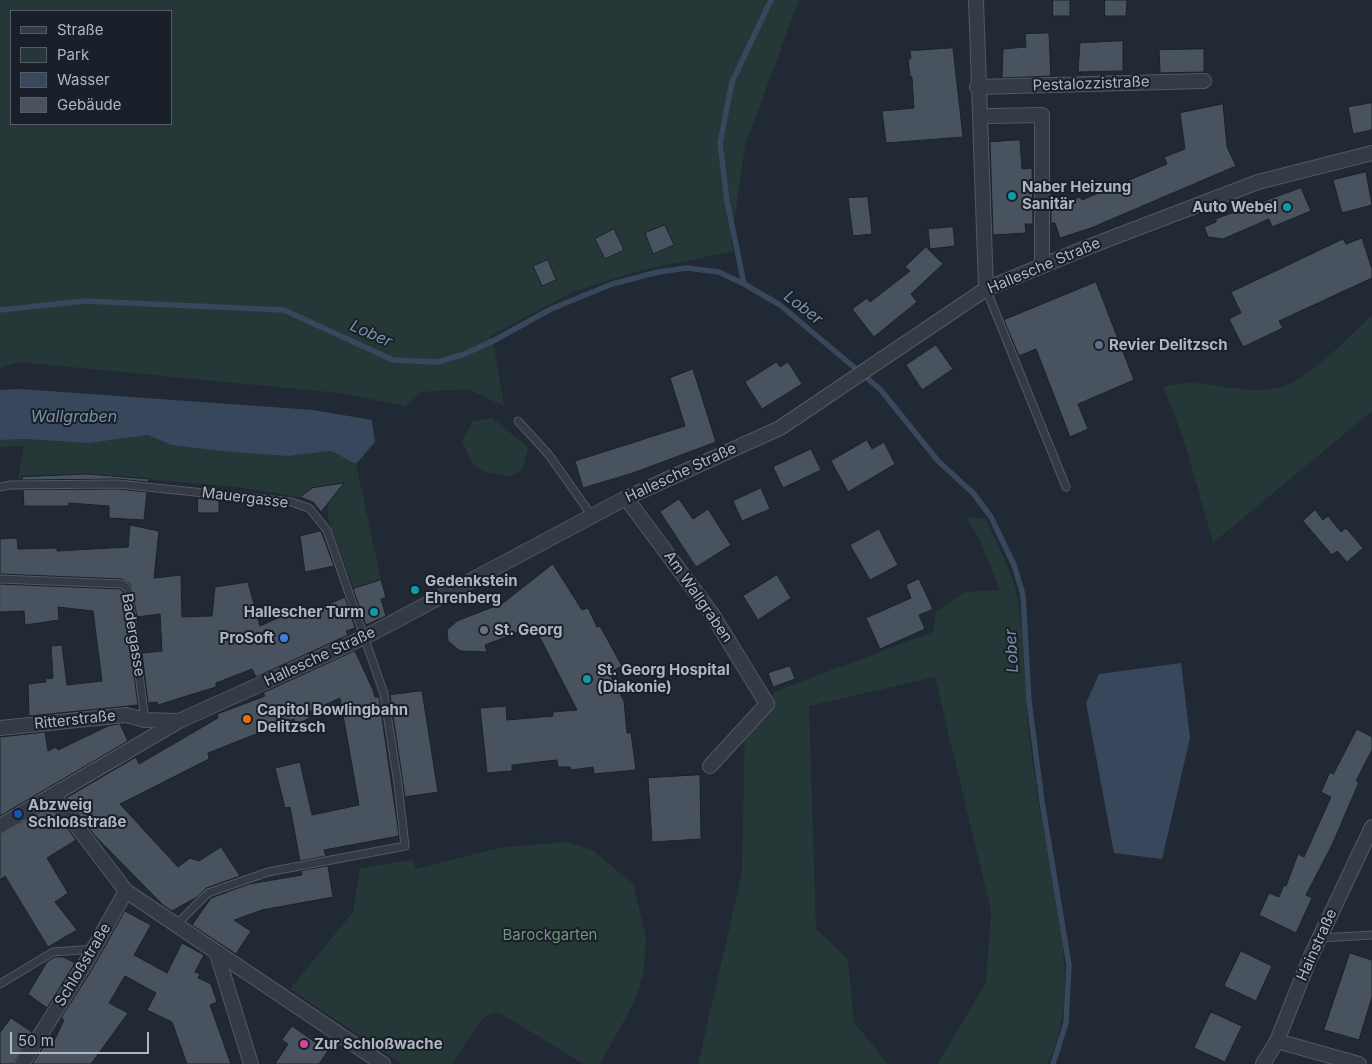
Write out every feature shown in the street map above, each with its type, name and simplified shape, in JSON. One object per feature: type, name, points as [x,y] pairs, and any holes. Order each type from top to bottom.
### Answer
[{"type":"street","points":[[976,0],[986,289]]},
{"type":"street","name":"Pestalozzistraße","points":[[978,87],[1204,81]]},
{"type":"street","points":[[990,116],[1042,115],[1042,265]]},
{"type":"street","name":"Hallesche Straße","points":[[0,826],[179,721],[365,637],[626,498],[780,428],[986,289],[1042,265],[1258,182],[1372,153]]},
{"type":"street","name":"Am Wallgraben","points":[[626,498],[712,614],[767,704],[710,766]]},
{"type":"street","name":"Ritterstraße","points":[[0,728],[126,714],[145,720],[179,721]]},
{"type":"street","points":[[53,795],[126,891],[383,1064]]},
{"type":"street","name":"Hainstraße","points":[[1263,1064],[1277,1040],[1320,938],[1372,827]]},
{"type":"street","name":"Schloßstraße","points":[[22,1064],[94,948],[126,891]]},
{"type":"street","points":[[217,954],[251,1064]]},
{"type":"street","points":[[1277,1040],[1359,1064]]},
{"type":"lane","points":[[986,289],[1066,488]]},
{"type":"lane","points":[[518,421],[549,455],[592,516]]},
{"type":"lane","name":"Mauergasse","points":[[0,488],[10,485],[118,484],[291,502],[309,508],[327,530],[384,694],[398,784],[404,846],[268,872],[208,893],[177,924]]},
{"type":"lane","name":"Badergasse","points":[[0,579],[122,584],[128,589],[145,720]]},
{"type":"lane","points":[[1320,938],[1372,935]]},
{"type":"lane","points":[[0,984],[53,952],[94,948]]},
{"type":"green space","points":[[0,0],[799,0],[745,145],[731,243],[734,251],[642,270],[573,292],[490,336],[493,341],[504,406],[468,389],[421,392],[405,406],[339,393],[19,362],[0,368]]},
{"type":"green space","points":[[1372,315],[1372,411],[1213,543],[1184,440],[1163,386],[1190,383],[1248,390],[1282,387],[1305,375],[1317,366]]},
{"type":"green space","points":[[492,418],[528,447],[523,468],[511,477],[491,473],[479,468],[470,458],[462,440],[473,421]]},
{"type":"green space","points":[[148,435],[171,445],[229,452],[288,456],[331,451],[356,464],[381,580],[354,589],[328,518],[328,493],[320,486],[312,488],[304,498],[237,487],[87,474],[18,478],[24,446],[0,447],[0,440],[24,439],[89,443]]},
{"type":"green space","points":[[966,517],[986,519],[1011,576],[1020,614],[1030,743],[1064,961],[1063,1013],[1057,1039],[1048,1064],[938,1064],[986,982],[991,911],[935,677],[809,706],[816,929],[848,959],[854,1022],[888,1064],[698,1064],[742,873],[745,721],[776,691],[933,632],[936,612],[965,592],[1000,590],[981,543]]},
{"type":"green space","name":"Barockgarten","points":[[567,842],[593,850],[633,884],[646,938],[644,971],[635,1001],[600,1064],[584,1064],[500,1013],[493,1012],[482,1019],[452,1064],[402,1064],[290,989],[353,912],[360,869],[413,859],[416,869],[502,847]]},
{"type":"water","name":"Wallgraben","points":[[20,389],[313,410],[372,420],[375,442],[356,464],[331,451],[288,456],[229,452],[171,445],[148,435],[89,443],[24,439],[0,440],[0,390]]},
{"type":"water","points":[[1181,663],[1190,738],[1162,859],[1114,853],[1086,703],[1099,674]]},
{"type":"building","points":[[1053,0],[1070,0],[1070,16],[1053,16]]},
{"type":"building","points":[[1105,0],[1127,0],[1126,16],[1105,16]]},
{"type":"building","points":[[1049,33],[1051,76],[1002,78],[1003,49],[1026,47],[1025,34]]},
{"type":"building","points":[[1123,41],[1123,71],[1078,72],[1080,43]]},
{"type":"building","points":[[953,48],[963,137],[886,143],[882,111],[914,108],[912,77],[910,76],[908,60],[911,58],[910,51]]},
{"type":"building","points":[[1204,49],[1204,72],[1160,73],[1159,50]]},
{"type":"building","points":[[1372,103],[1372,130],[1353,134],[1348,107]]},
{"type":"building","points":[[1223,104],[1227,147],[1236,166],[1091,228],[1060,238],[1055,223],[1051,223],[1051,207],[1080,197],[1082,200],[1167,164],[1164,157],[1185,149],[1180,113]]},
{"type":"building","name":"Naber Heizung Sanitär","points":[[1020,140],[1022,169],[1032,168],[1033,224],[1025,224],[1026,233],[993,235],[990,142]]},
{"type":"building","points":[[1366,172],[1372,205],[1342,213],[1333,180]]},
{"type":"building","points":[[1301,188],[1311,211],[1272,227],[1269,219],[1223,239],[1208,237],[1204,227],[1216,222],[1216,219]]},
{"type":"building","points":[[868,197],[872,234],[853,236],[848,198]]},
{"type":"building","points":[[665,225],[674,245],[653,254],[645,233]]},
{"type":"building","points":[[953,227],[955,246],[930,249],[928,229]]},
{"type":"building","points":[[614,229],[624,250],[605,259],[595,239]]},
{"type":"building","points":[[1362,238],[1372,269],[1372,278],[1279,321],[1283,328],[1243,347],[1229,319],[1241,313],[1231,292],[1343,239],[1346,244]]},
{"type":"building","points":[[926,247],[943,264],[911,294],[917,302],[874,337],[852,309],[867,298],[870,302],[910,271],[905,267]]},
{"type":"building","points":[[548,260],[556,280],[542,286],[533,266]]},
{"type":"building","name":"Revier Delitzsch","points":[[1096,282],[1134,380],[1078,404],[1088,429],[1070,437],[1036,349],[1019,356],[1004,320]]},
{"type":"building","points":[[936,345],[953,369],[922,390],[906,365]]},
{"type":"building","points":[[777,362],[780,367],[788,362],[802,384],[762,409],[745,382]]},
{"type":"building","points":[[693,369],[716,442],[633,473],[583,488],[575,461],[685,426],[670,378]]},
{"type":"building","points":[[867,440],[872,449],[884,442],[895,464],[848,492],[831,461]]},
{"type":"building","points":[[811,449],[821,470],[783,488],[773,467]]},
{"type":"building","points":[[87,474],[149,479],[148,482],[118,479],[22,480],[22,477]]},
{"type":"building","points":[[344,483],[321,512],[313,502],[300,497],[312,488]]},
{"type":"building","points":[[761,488],[770,509],[742,521],[733,501]]},
{"type":"building","points":[[118,489],[147,492],[144,520],[109,518],[109,506],[69,503],[69,506],[24,506],[23,490]]},
{"type":"building","points":[[198,498],[219,500],[219,513],[198,513]]},
{"type":"building","points":[[679,499],[693,519],[708,509],[731,545],[696,567],[660,512]]},
{"type":"building","points":[[1315,510],[1323,520],[1328,516],[1341,532],[1346,528],[1363,548],[1347,562],[1337,551],[1332,555],[1303,521]]},
{"type":"building","points":[[130,525],[159,531],[154,578],[181,575],[182,617],[212,616],[215,587],[248,582],[260,626],[296,610],[299,617],[345,597],[355,628],[346,631],[348,635],[256,677],[252,669],[216,683],[216,687],[158,705],[157,702],[148,703],[142,653],[162,651],[160,614],[137,617],[131,585],[122,579],[0,574],[0,539],[17,538],[18,549],[57,548],[57,551],[128,547]]},
{"type":"building","points":[[879,529],[898,565],[870,580],[850,545]]},
{"type":"building","points":[[321,531],[334,566],[305,572],[300,536]]},
{"type":"building","name":"St. Georg Hospital (Diakonie)","points":[[553,564],[582,610],[588,608],[597,627],[600,626],[622,666],[609,673],[624,701],[627,733],[631,733],[636,770],[594,774],[593,767],[571,770],[570,767],[558,767],[557,760],[512,765],[512,771],[487,773],[480,708],[506,706],[507,720],[553,716],[553,712],[577,710],[534,626],[485,645],[487,652],[460,651],[448,641],[447,630],[457,621],[503,603]]},
{"type":"building","points":[[777,575],[791,598],[758,620],[743,596]]},
{"type":"building","points":[[919,579],[933,609],[919,615],[925,629],[880,649],[866,618],[911,598],[906,585]]},
{"type":"building","points":[[381,580],[386,597],[381,599],[386,616],[366,625],[353,589]]},
{"type":"building","points":[[0,584],[120,589],[123,592],[138,705],[29,716],[28,684],[46,682],[45,679],[53,678],[51,646],[62,645],[67,685],[102,681],[93,611],[58,607],[59,620],[25,625],[24,611],[0,612]]},
{"type":"building","points":[[355,651],[375,697],[379,697],[399,836],[324,850],[326,856],[300,861],[290,807],[285,808],[275,768],[300,762],[312,815],[359,805],[340,698],[307,713],[310,718],[296,724],[294,719],[208,753],[209,759],[120,804],[178,867],[190,858],[199,861],[221,847],[240,876],[206,888],[197,897],[172,911],[163,905],[95,836],[66,798],[136,757],[139,764],[218,718],[217,714],[265,696],[263,693]]},
{"type":"building","points":[[790,666],[795,679],[773,687],[768,673]]},
{"type":"building","points":[[422,691],[438,792],[405,797],[390,695]]},
{"type":"building","points":[[120,724],[128,741],[0,816],[0,737],[45,732],[48,751],[56,747],[58,750],[108,726]]},
{"type":"building","points":[[1357,729],[1372,737],[1372,750],[1356,781],[1359,782],[1332,845],[1306,895],[1312,898],[1296,933],[1259,915],[1269,893],[1279,897],[1284,885],[1286,886],[1298,854],[1304,857],[1331,797],[1321,792],[1330,772],[1333,774]]},
{"type":"building","points":[[700,775],[701,839],[652,842],[648,778]]},
{"type":"building","points":[[51,806],[76,840],[47,858],[68,893],[55,902],[77,930],[48,947],[5,876],[0,880],[0,835]]},
{"type":"building","points":[[328,866],[333,897],[262,910],[234,920],[251,931],[236,954],[192,925],[211,898],[249,884],[302,875],[301,871]]},
{"type":"building","points":[[125,911],[151,925],[134,955],[167,973],[182,943],[204,955],[195,972],[200,974],[198,978],[211,984],[217,1002],[210,1005],[231,1064],[187,1064],[172,1022],[147,1010],[156,993],[125,976],[109,1003],[128,1013],[91,1064],[32,1064],[46,1043],[51,1047],[64,1020],[61,1018],[91,971]]},
{"type":"building","points":[[1241,951],[1272,966],[1256,1001],[1224,986]]},
{"type":"building","points":[[1350,953],[1372,960],[1372,997],[1359,1040],[1324,1030]]},
{"type":"building","points":[[55,957],[63,957],[75,963],[47,1008],[28,994],[47,962]]},
{"type":"building","points":[[1211,1012],[1242,1026],[1225,1062],[1194,1048]]},
{"type":"building","points":[[11,1018],[32,1032],[13,1064],[0,1064],[0,1033]]},
{"type":"building","name":"Zur Schloßwache","points":[[292,1026],[328,1051],[319,1064],[275,1064],[288,1044],[282,1040]]},
{"type":"waterway","points":[[744,284],[727,201],[720,143],[732,82],[771,0]]},
{"type":"waterway","name":"Lober","points":[[0,310],[85,301],[284,310],[393,360],[437,362],[462,355],[493,341],[551,309],[612,284],[658,272],[687,268],[719,272],[780,305],[880,389],[938,461],[973,493],[991,517],[1014,565],[1023,595],[1029,701],[1042,802],[1069,965],[1066,1023],[1053,1064]]},
{"type":"place","name":"Naber Heizung Sanitär","points":[[1012,196]]},
{"type":"place","name":"Auto Webel","points":[[1287,207]]},
{"type":"place","name":"Revier Delitzsch","points":[[1099,345]]},
{"type":"place","name":"Gedenkstein Ehrenberg","points":[[415,590]]},
{"type":"place","name":"Hallescher Turm","points":[[374,612]]},
{"type":"place","name":"St. Georg","points":[[484,630]]},
{"type":"place","name":"ProSoft","points":[[284,638]]},
{"type":"place","name":"St. Georg Hospital (Diakonie)","points":[[587,679]]},
{"type":"place","name":"Capitol Bowlingbahn Delitzsch","points":[[247,719]]},
{"type":"place","name":"Abzweig Schloßstraße","points":[[18,814]]},
{"type":"place","name":"Zur Schloßwache","points":[[304,1044]]}]
